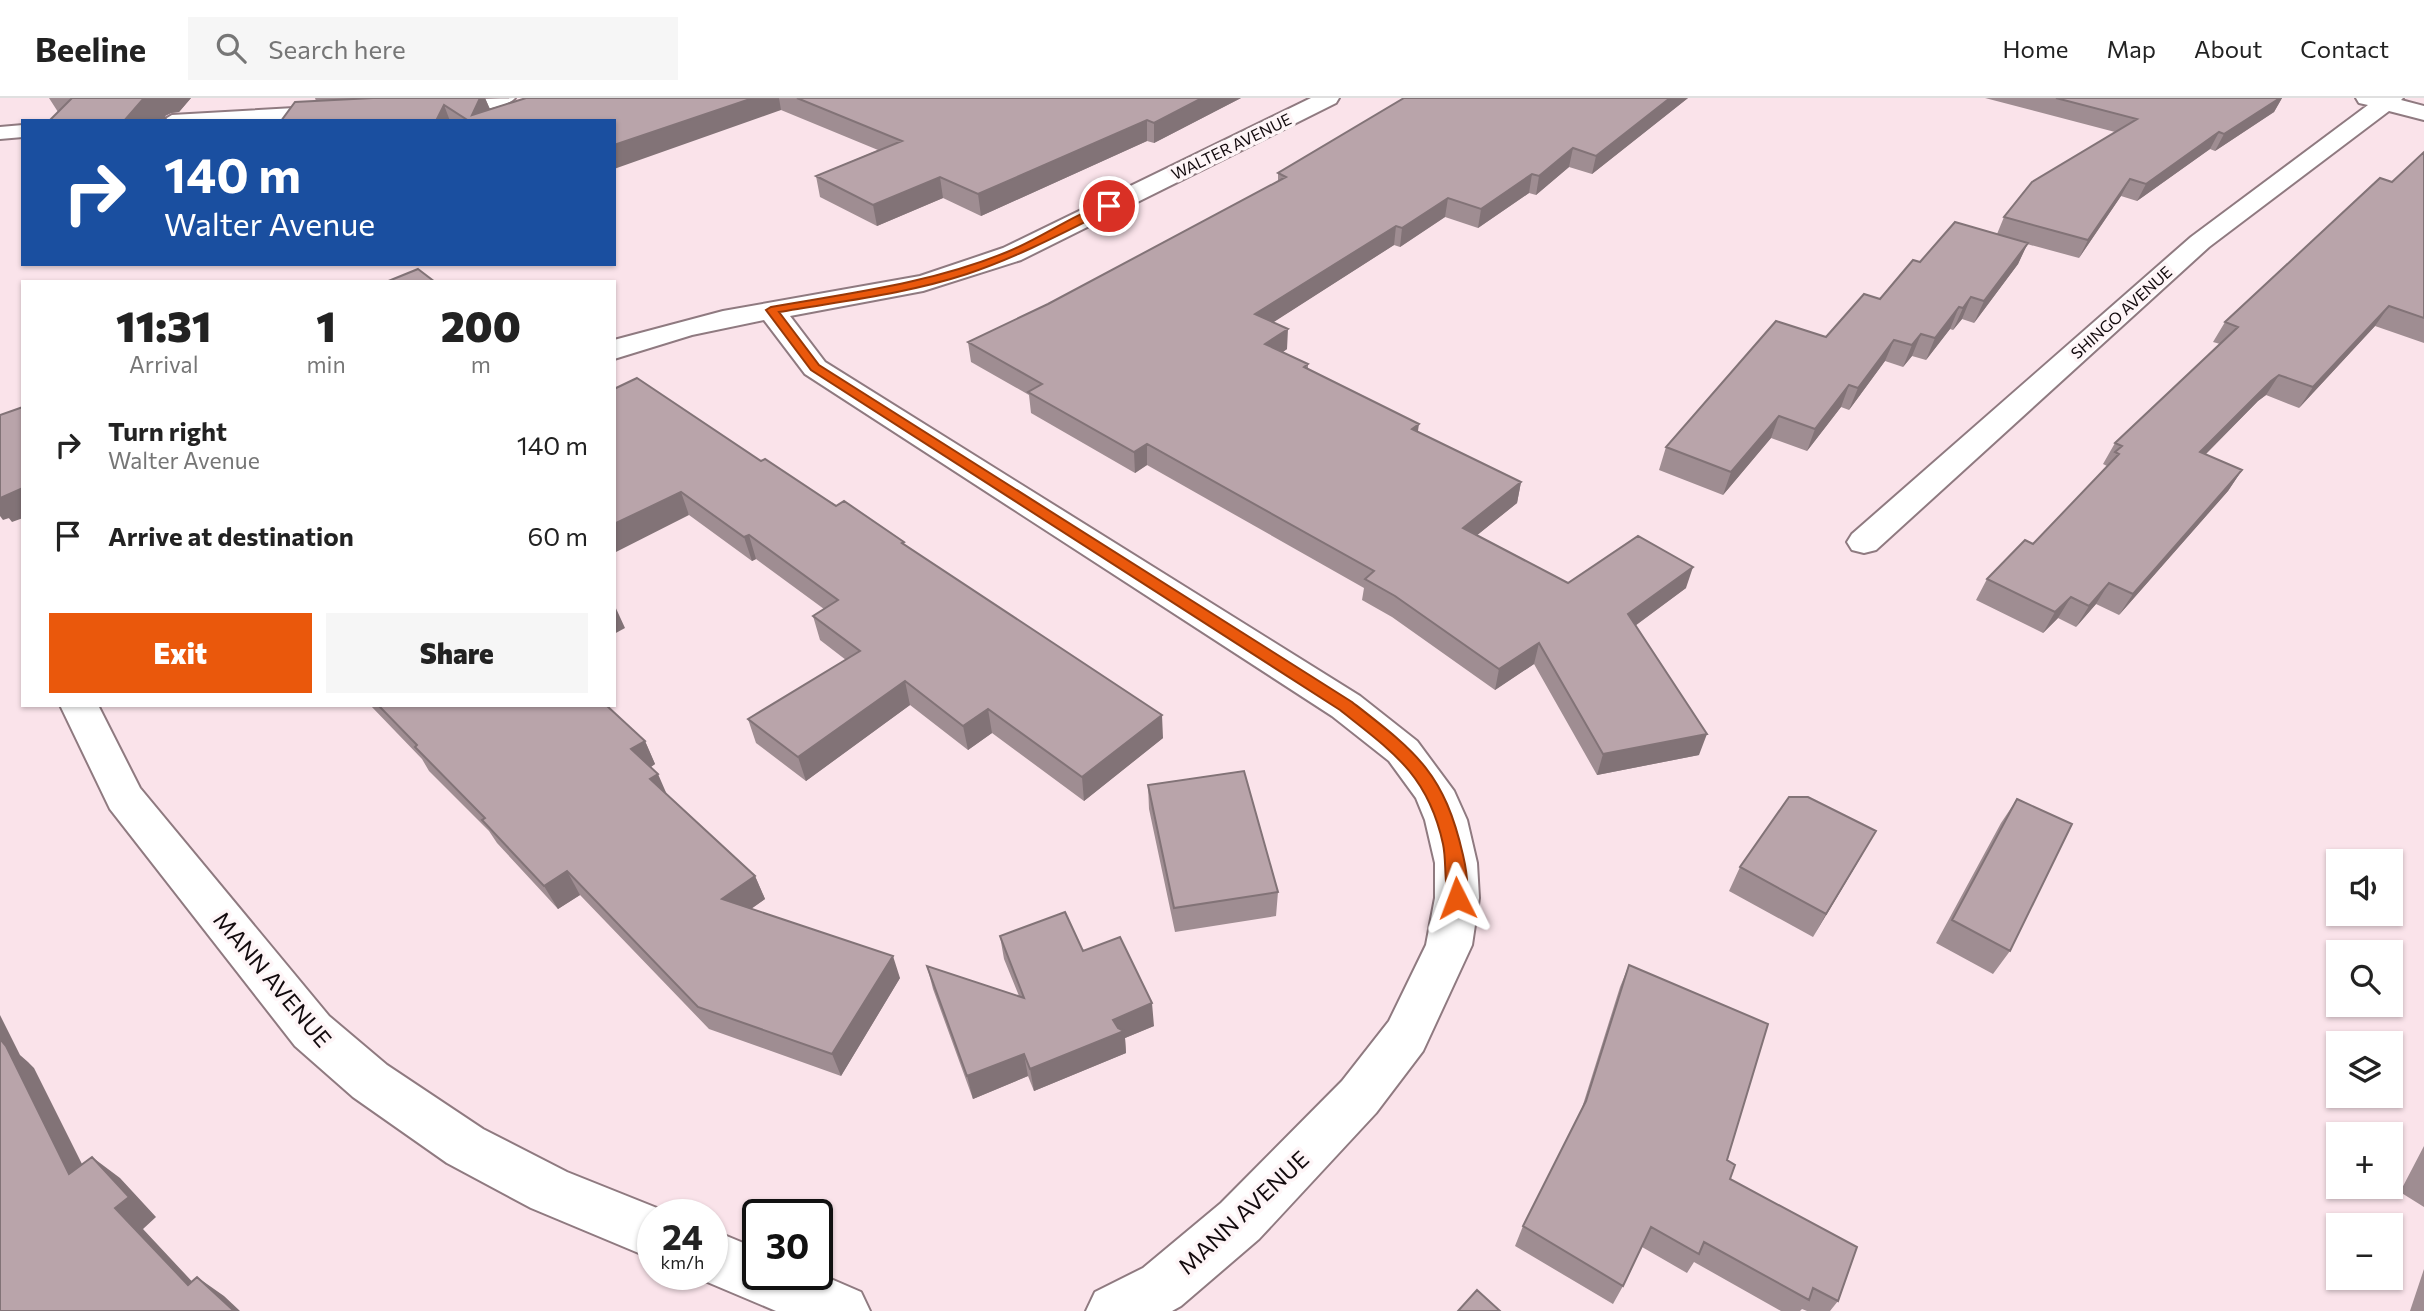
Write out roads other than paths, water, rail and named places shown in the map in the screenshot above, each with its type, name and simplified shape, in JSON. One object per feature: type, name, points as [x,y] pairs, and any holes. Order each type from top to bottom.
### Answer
[{"type":"street","name":"WALTER AVENUE","points":[[616,349],[649,337],[771,310],[912,286],[1012,254],[1328,98]]},
{"type":"street","points":[[2382,99],[2424,113]]},
{"type":"street","name":"SHINGO AVENUE","points":[[1864,542],[2200,242],[2382,99]]},
{"type":"street","name":"MANN AVENUE","points":[[771,310],[815,368],[1346,706],[1404,751],[1434,791],[1446,820],[1456,863],[1457,898],[1449,945],[1406,1036],[1359,1097],[1240,1221],[1162,1287],[1114,1311]]},
{"type":"street","name":"MANN AVENUE","points":[[80,707],[125,798],[312,1031],[370,1081],[465,1146],[549,1190],[637,1226]]},
{"type":"street","points":[[728,1264],[842,1311]]},
{"type":"lane","points":[[419,107],[488,104],[506,98]]},
{"type":"lane","points":[[207,119],[349,111]]},
{"type":"lane","points":[[0,133],[21,131]]}]
